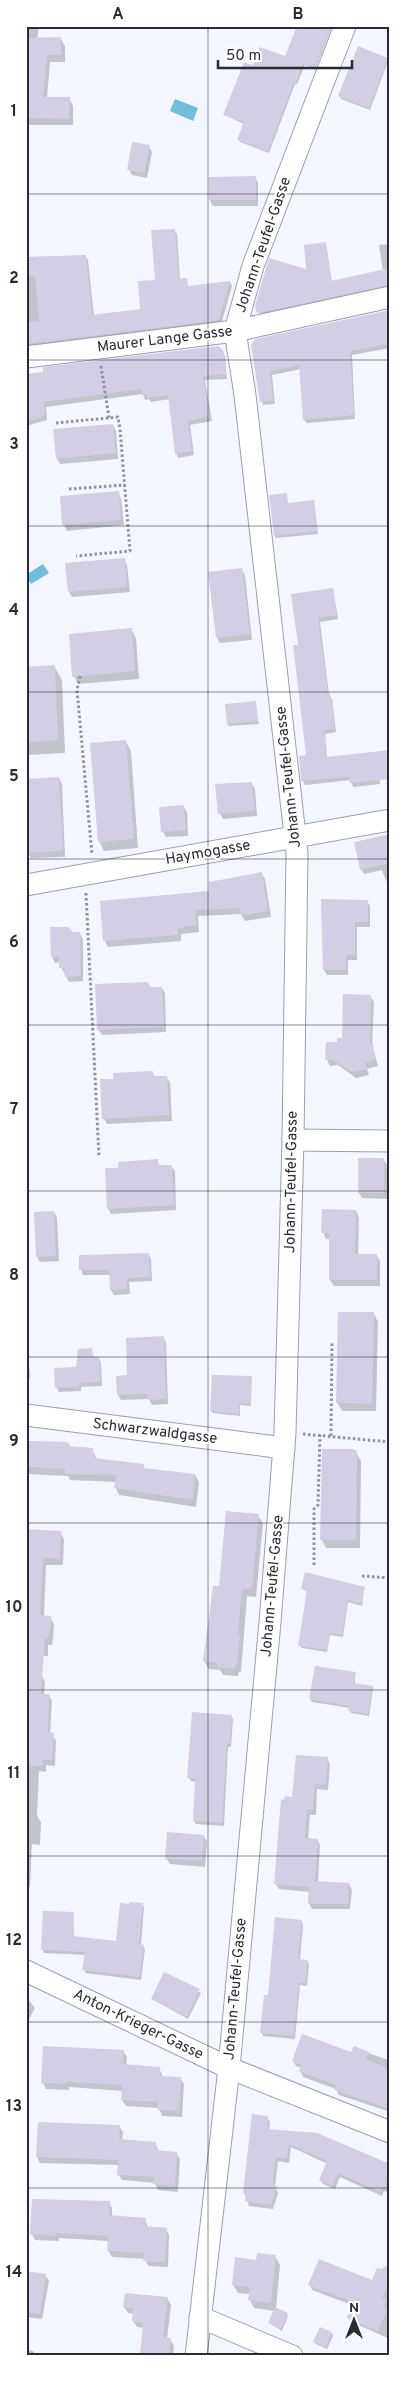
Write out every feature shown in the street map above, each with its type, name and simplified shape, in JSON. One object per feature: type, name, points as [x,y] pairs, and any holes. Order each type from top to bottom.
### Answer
[{"type":"street","name":"Johann-Teufel-Gasse","points":[[196,2356],[229,2068],[270,1632],[284,1441],[293,1140],[296,838],[245,396],[235,331],[253,266],[345,26]]},
{"type":"street","name":"Maurer Lange Gasse","points":[[26,357],[235,331],[390,297]]},
{"type":"street","name":"Haymogasse","points":[[26,885],[390,820]]},
{"type":"street","points":[[293,1140],[390,1141]]},
{"type":"street","name":"Schwarzwaldgasse","points":[[26,1415],[284,1441]]},
{"type":"street","name":"Anton-Krieger-Gasse","points":[[26,1972],[229,2068],[390,2132]]},
{"type":"street","points":[[200,2317],[292,2356]]},
{"type":"path","points":[[99,348],[109,418]]},
{"type":"path","points":[[56,423],[118,417],[130,551],[76,556]]},
{"type":"path","points":[[69,489],[125,485]]},
{"type":"path","points":[[80,676],[78,690],[89,874],[99,1157]]},
{"type":"path","points":[[331,1436],[332,1340]]},
{"type":"path","points":[[314,1565],[314,1509],[318,1505],[320,1435]]},
{"type":"path","points":[[284,1441],[320,1435],[390,1442]]},
{"type":"path","points":[[362,1576],[390,1578]]},
{"type":"water","points":[[175,99],[198,108],[193,121],[170,111]]},
{"type":"water","points":[[43,564],[49,573],[31,584],[26,575]]},
{"type":"building","points":[[297,26],[331,26],[314,68],[303,64],[296,83],[294,82],[268,151],[237,140],[244,122],[223,115],[244,62],[253,65],[260,47],[285,56]]},
{"type":"building","points":[[61,37],[61,55],[47,55],[43,97],[70,97],[69,119],[26,118],[29,66],[26,66],[26,38]]},
{"type":"building","points":[[358,46],[388,58],[369,108],[338,96]]},
{"type":"building","points":[[132,142],[150,145],[144,173],[127,170]]},
{"type":"building","points":[[256,176],[256,200],[209,200],[209,177]]},
{"type":"building","points":[[175,229],[179,279],[187,278],[188,286],[230,281],[219,320],[26,344],[26,322],[39,321],[35,276],[26,277],[26,257],[86,255],[92,315],[140,309],[138,281],[155,280],[151,230]]},
{"type":"building","points":[[326,242],[331,281],[390,268],[390,285],[256,312],[255,306],[269,258],[306,269],[304,245]]},
{"type":"building","points":[[390,310],[390,344],[350,351],[354,415],[303,420],[299,365],[270,371],[273,401],[260,402],[251,345],[255,339]]},
{"type":"building","points":[[218,346],[223,350],[226,374],[203,376],[210,416],[188,421],[192,451],[175,454],[168,395],[147,398],[147,395],[142,395],[141,389],[44,402],[45,415],[26,423],[26,374],[43,372],[43,367]]},
{"type":"building","points":[[113,424],[116,453],[56,459],[53,429]]},
{"type":"building","points":[[119,491],[121,520],[62,525],[60,496]]},
{"type":"building","points":[[287,493],[288,503],[314,500],[318,531],[274,536],[269,495]]},
{"type":"building","points":[[125,558],[127,587],[68,592],[65,563]]},
{"type":"building","points":[[242,568],[250,634],[216,638],[208,572]]},
{"type":"building","points":[[333,588],[337,615],[318,618],[328,694],[330,694],[335,729],[324,730],[326,757],[390,750],[390,779],[350,783],[349,777],[301,781],[299,756],[306,755],[293,645],[298,645],[291,594]]},
{"type":"building","points":[[132,628],[135,671],[72,677],[69,634]]},
{"type":"building","points":[[55,665],[58,740],[26,742],[26,667]]},
{"type":"building","points":[[256,701],[258,721],[227,724],[225,704]]},
{"type":"building","points":[[126,740],[134,839],[98,842],[90,743]]},
{"type":"building","points":[[59,777],[63,851],[26,853],[26,779]]},
{"type":"building","points":[[252,782],[255,811],[218,814],[215,784]]},
{"type":"building","points":[[184,805],[186,830],[161,832],[159,807]]},
{"type":"building","points":[[390,834],[390,863],[360,870],[354,842]]},
{"type":"building","points":[[262,872],[268,911],[241,916],[239,908],[195,910],[196,925],[178,928],[178,935],[103,941],[100,901],[209,891],[209,882]]},
{"type":"building","points":[[321,899],[368,900],[368,922],[355,922],[355,955],[346,955],[346,970],[323,970]]},
{"type":"building","points":[[50,927],[68,927],[73,932],[80,932],[81,976],[65,977],[64,968],[59,968],[59,957],[51,957]]},
{"type":"building","points":[[148,982],[149,987],[162,987],[164,1027],[97,1030],[95,984]]},
{"type":"building","points":[[343,994],[371,995],[370,1043],[373,1043],[375,1060],[365,1063],[367,1069],[352,1072],[333,1060],[325,1060],[326,1042],[337,1042],[337,1038],[342,1038]]},
{"type":"building","points":[[153,1071],[153,1076],[167,1076],[169,1115],[102,1119],[100,1079],[113,1079],[113,1073]]},
{"type":"building","points":[[358,1158],[384,1158],[384,1193],[358,1193]]},
{"type":"building","points":[[158,1159],[158,1165],[172,1165],[174,1205],[107,1209],[105,1168],[118,1168],[118,1162]]},
{"type":"building","points":[[322,1209],[356,1210],[355,1254],[377,1254],[377,1280],[329,1280],[329,1233],[321,1233]]},
{"type":"building","points":[[54,1211],[56,1256],[36,1257],[34,1212]]},
{"type":"building","points":[[149,1253],[150,1277],[127,1278],[127,1289],[110,1290],[109,1270],[79,1270],[79,1255]]},
{"type":"building","points":[[338,1312],[374,1312],[372,1404],[336,1403]]},
{"type":"building","points":[[164,1336],[166,1399],[148,1400],[147,1394],[117,1395],[116,1376],[127,1375],[126,1338]]},
{"type":"building","points":[[92,1348],[93,1357],[99,1357],[100,1382],[79,1383],[79,1387],[55,1388],[54,1368],[76,1367],[78,1349]]},
{"type":"building","points":[[212,1375],[252,1376],[251,1404],[239,1403],[239,1414],[210,1411]]},
{"type":"building","points":[[28,1441],[68,1442],[68,1446],[93,1448],[94,1458],[144,1464],[143,1468],[195,1474],[193,1500],[114,1488],[116,1475],[65,1474],[65,1469],[26,1467]]},
{"type":"building","points":[[322,1449],[353,1449],[357,1451],[356,1540],[320,1540]]},
{"type":"building","points":[[226,1511],[259,1514],[252,1589],[243,1589],[241,1599],[238,1634],[240,1635],[235,1669],[217,1667],[217,1663],[203,1661],[213,1586],[219,1586]]},
{"type":"building","points":[[26,1529],[61,1531],[60,1559],[43,1558],[40,1615],[51,1616],[50,1632],[48,1639],[45,1638],[41,1694],[49,1694],[48,1732],[54,1733],[52,1760],[43,1760],[43,1766],[26,1765]]},
{"type":"building","points":[[305,1572],[365,1587],[361,1604],[348,1600],[342,1635],[330,1633],[327,1650],[298,1646],[307,1590],[301,1589]]},
{"type":"building","points":[[315,1666],[356,1672],[354,1683],[373,1686],[368,1714],[348,1711],[349,1706],[309,1699]]},
{"type":"building","points":[[192,1712],[232,1715],[230,1744],[227,1744],[222,1823],[193,1821],[195,1779],[187,1778]]},
{"type":"building","points":[[296,1755],[328,1757],[326,1785],[315,1784],[313,1810],[307,1810],[305,1838],[318,1839],[315,1881],[349,1883],[348,1904],[308,1904],[309,1887],[274,1884],[281,1799],[284,1800],[285,1796],[292,1797]]},
{"type":"building","points":[[167,1832],[204,1835],[202,1861],[165,1859]]},
{"type":"building","points":[[129,1902],[143,1903],[139,1944],[144,1945],[140,1977],[82,1970],[85,1952],[41,1950],[43,1911],[74,1912],[73,1936],[116,1941],[120,1903],[129,1904]]},
{"type":"building","points":[[275,1917],[302,1920],[298,1959],[308,1960],[306,1983],[299,1983],[294,2036],[260,2033],[264,1995],[268,1995]]},
{"type":"building","points":[[164,1972],[200,1989],[187,2017],[151,1999]]},
{"type":"building","points":[[302,2034],[351,2052],[354,2046],[369,2052],[366,2059],[390,2069],[390,2109],[334,2090],[336,2085],[299,2071],[301,2065],[292,2061]]},
{"type":"building","points":[[43,2046],[124,2050],[123,2064],[160,2067],[160,2076],[181,2077],[179,2111],[158,2110],[158,2102],[121,2100],[122,2085],[66,2082],[66,2084],[41,2083]]},
{"type":"building","points":[[252,2114],[268,2116],[267,2129],[317,2133],[390,2164],[390,2175],[384,2188],[382,2187],[380,2192],[338,2173],[332,2186],[319,2180],[327,2161],[289,2144],[287,2159],[276,2157],[273,2183],[277,2187],[271,2205],[245,2201],[246,2193],[243,2193]]},
{"type":"building","points":[[38,2122],[120,2125],[119,2139],[156,2142],[156,2150],[177,2152],[175,2186],[153,2184],[154,2177],[117,2175],[118,2160],[36,2157]]},
{"type":"building","points":[[32,2199],[110,2201],[109,2215],[146,2218],[145,2226],[167,2228],[165,2262],[143,2261],[144,2253],[107,2251],[108,2236],[56,2233],[56,2236],[30,2234]]},
{"type":"building","points":[[257,2253],[276,2255],[271,2303],[248,2300],[250,2287],[232,2285],[235,2257],[256,2260]]},
{"type":"building","points":[[319,2259],[372,2280],[377,2268],[381,2269],[390,2264],[390,2280],[382,2298],[386,2300],[384,2306],[388,2308],[378,2331],[347,2318],[352,2302],[308,2285]]},
{"type":"building","points":[[26,2271],[46,2274],[40,2314],[26,2312]]},
{"type":"building","points":[[125,2293],[168,2297],[163,2337],[171,2338],[169,2356],[140,2356],[143,2323],[132,2321],[133,2308],[123,2307]]},
{"type":"building","points":[[275,2307],[288,2313],[281,2329],[268,2323]]},
{"type":"building","points":[[320,2327],[332,2332],[326,2347],[313,2342]]}]
